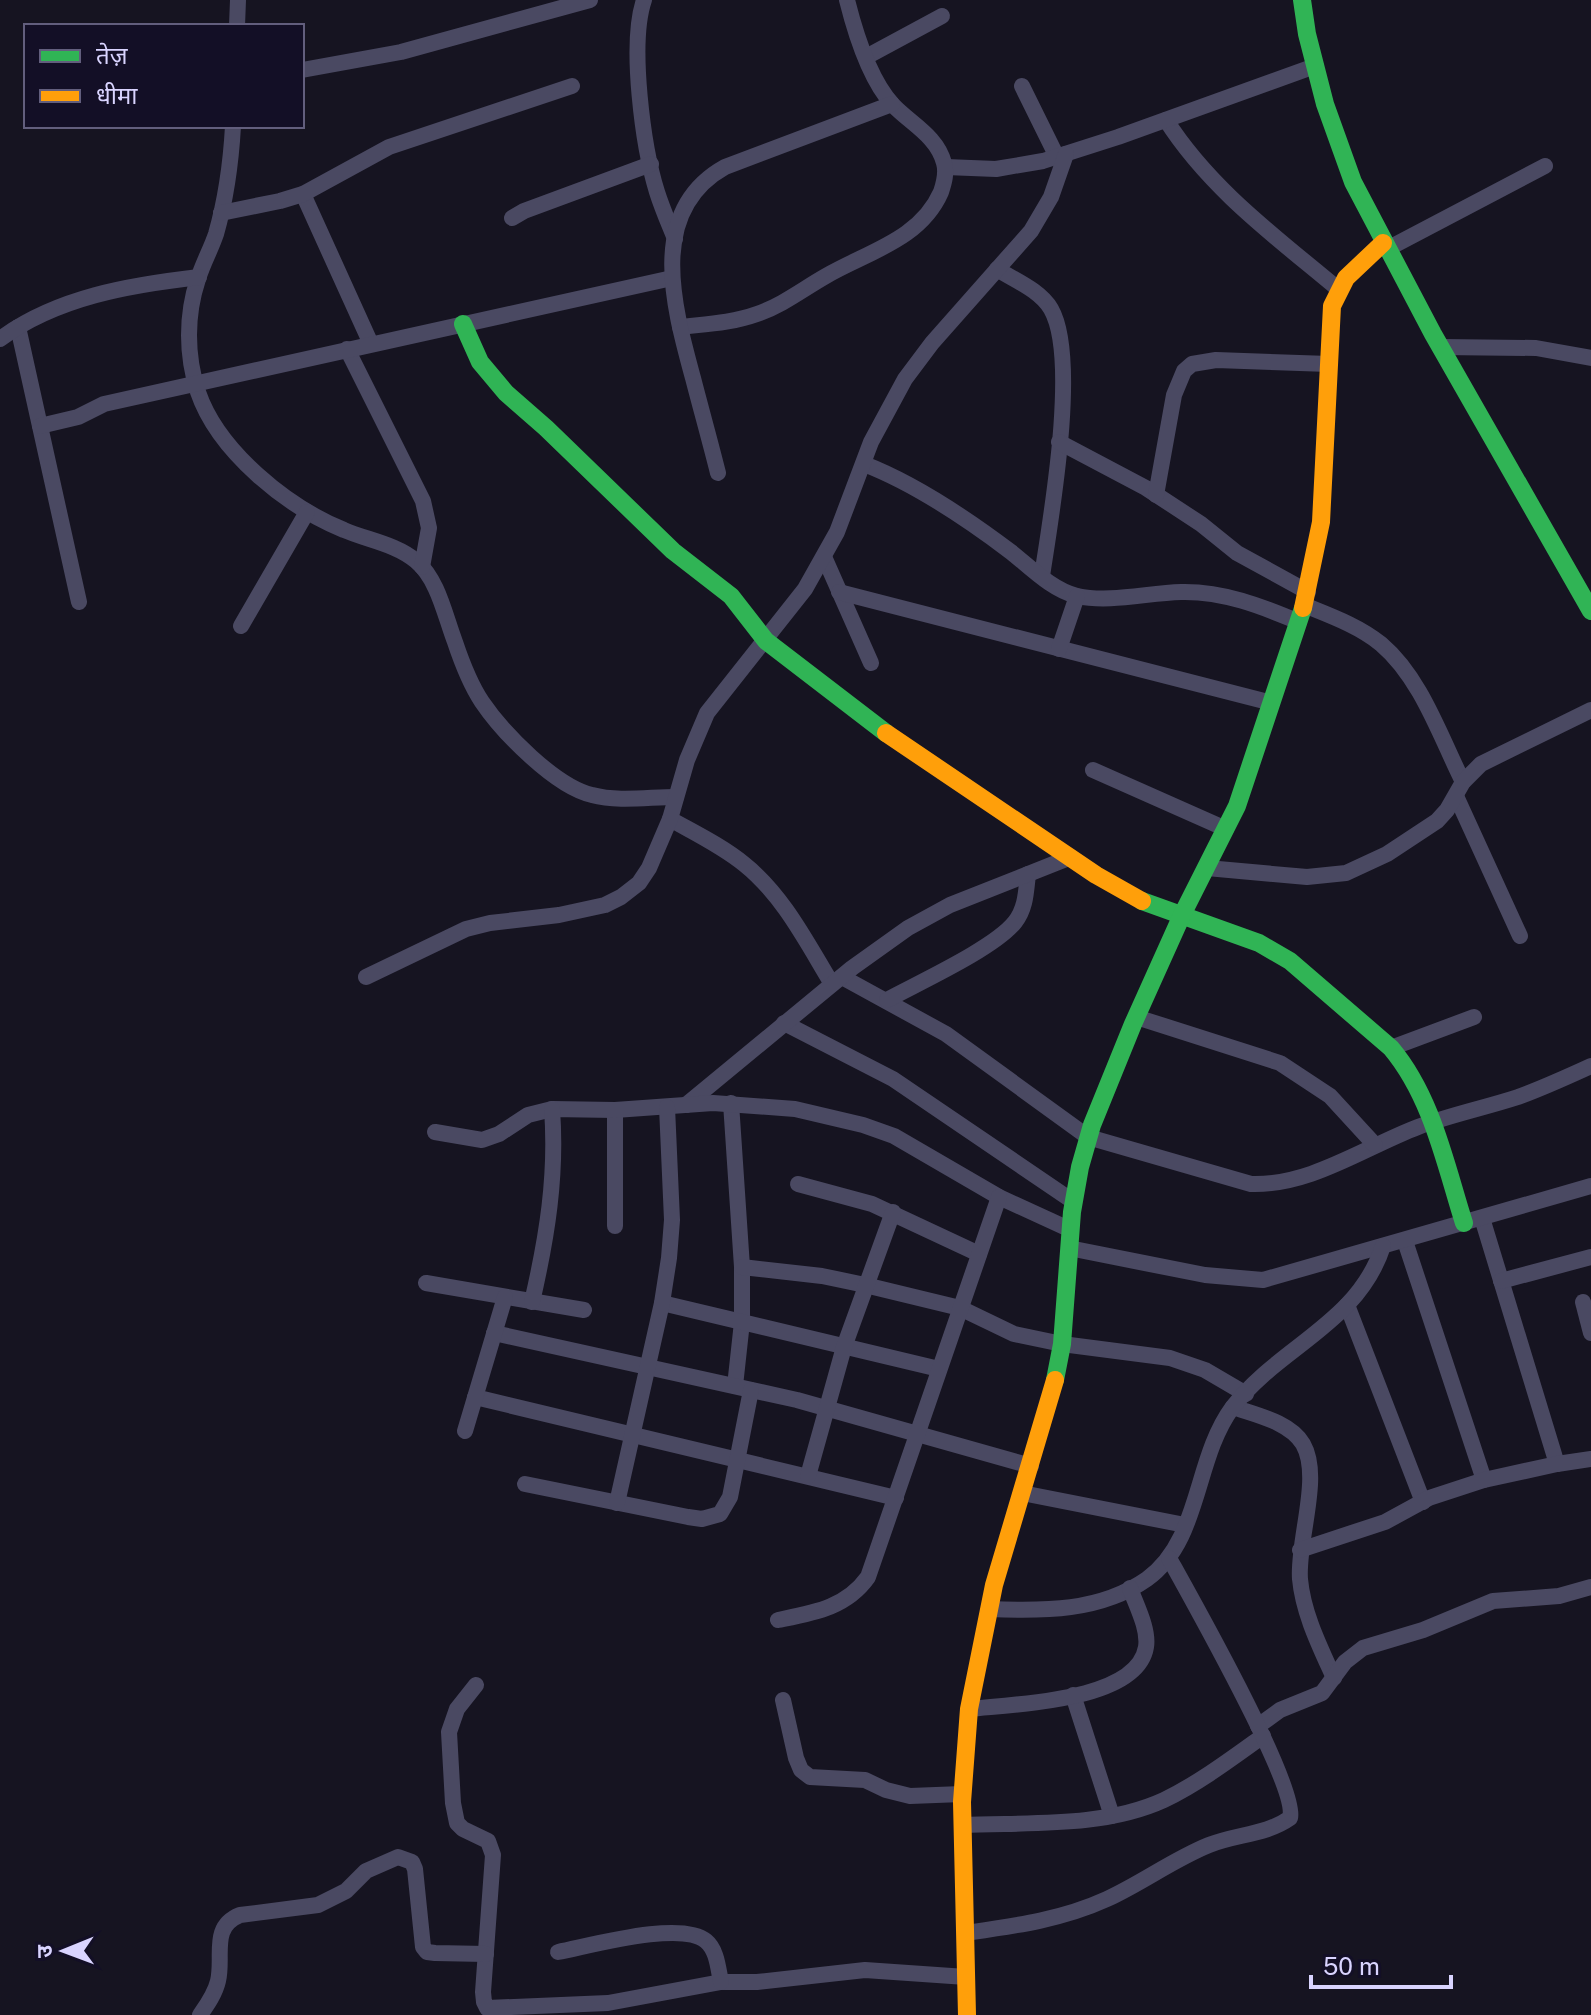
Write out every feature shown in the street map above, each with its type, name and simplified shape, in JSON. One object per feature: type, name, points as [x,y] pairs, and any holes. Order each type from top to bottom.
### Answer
[{"type":"street","points":[[237,24],[238,0]]},
{"type":"street","points":[[304,70],[401,52],[590,0]]},
{"type":"street","points":[[644,0],[637,34],[637,70],[657,191],[675,239]]},
{"type":"street","points":[[1302,0],[1315,66],[1353,182],[1441,347],[1591,611]]},
{"type":"street","points":[[680,327],[730,321],[758,313],[793,297],[860,257],[898,240],[929,213],[944,183],[946,167],[934,142],[892,104],[866,57],[849,1]]},
{"type":"street","points":[[866,57],[942,16]]},
{"type":"street","points":[[946,167],[996,169],[1061,156],[1315,66]]},
{"type":"street","points":[[221,213],[303,194],[389,147],[572,86]]},
{"type":"street","points":[[366,977],[466,929],[605,905],[639,883],[649,868],[670,819],[687,760],[707,713],[766,641],[825,559],[881,421],[905,379],[1042,215],[1059,180],[1061,156],[1022,86]]},
{"type":"street","points":[[718,473],[680,327],[672,278],[675,239],[687,204],[696,188],[709,176],[752,156],[892,104]]},
{"type":"street","points":[[1166,120],[1184,147],[1222,189],[1338,289]]},
{"type":"street","points":[[233,128],[221,213],[215,238],[199,277],[189,321],[196,384],[209,416],[242,459],[283,496],[347,532],[398,550],[422,567],[434,586],[462,663],[483,704],[548,771],[580,792],[595,796],[676,797]]},
{"type":"street","points":[[512,218],[651,164]]},
{"type":"street","points":[[967,2015],[962,1794],[969,1709],[994,1585],[1053,1393],[1062,1344],[1074,1202],[1088,1137],[1136,1017],[1182,915],[1237,806],[1304,606],[1321,522],[1330,323],[1338,289],[1349,271],[1385,246],[1545,166]]},
{"type":"street","points":[[303,194],[371,344]]},
{"type":"street","points":[[997,269],[1040,296],[1050,306],[1056,319],[1062,351],[1059,442],[1042,576]]},
{"type":"street","points":[[0,339],[49,312],[89,297],[133,286],[199,277]]},
{"type":"street","points":[[40,426],[78,417],[104,404],[672,278]]},
{"type":"street","points":[[463,324],[480,362],[506,393],[673,551],[731,596],[766,641],[895,740],[1096,875],[1137,899],[1259,943],[1290,961],[1391,1048],[1417,1084],[1501,1281],[1557,1464]]},
{"type":"street","points":[[18,327],[79,602]]},
{"type":"street","points":[[1441,347],[1536,348],[1591,358]]},
{"type":"street","points":[[347,349],[423,501],[429,528],[422,567]]},
{"type":"street","points":[[1156,495],[1174,395],[1184,371],[1192,364],[1216,360],[1329,364]]},
{"type":"street","points":[[1059,442],[1156,495],[1201,524],[1304,606],[1355,627],[1395,658],[1417,689],[1520,936]]},
{"type":"street","points":[[864,464],[924,494],[1042,576],[1077,596],[1204,593],[1250,602],[1304,606]]},
{"type":"street","points":[[241,626],[307,512]]},
{"type":"street","points":[[825,559],[871,663]]},
{"type":"street","points":[[839,592],[1272,703]]},
{"type":"street","points":[[1059,649],[1077,596]]},
{"type":"street","points":[[1207,868],[1307,877],[1346,873],[1387,854],[1437,821],[1481,764],[1591,710]]},
{"type":"street","points":[[1093,770],[1226,829]]},
{"type":"street","points":[[670,819],[725,851],[759,878],[837,980],[887,1000],[946,1034],[1088,1137],[1233,1180],[1261,1184],[1308,1175],[1431,1122],[1544,1088],[1591,1066]]},
{"type":"street","points":[[686,1105],[837,980],[928,916],[1071,857]]},
{"type":"street","points":[[887,1000],[1000,936],[1016,921],[1022,910],[1028,874]]},
{"type":"street","points":[[1136,1017],[1280,1063],[1330,1096],[1375,1145]]},
{"type":"street","points":[[1391,1048],[1474,1017]]},
{"type":"street","points":[[784,1023],[893,1079],[1074,1202]]},
{"type":"street","points":[[525,1484],[702,1519],[720,1514],[730,1497],[743,1388],[742,1267],[731,1103]]},
{"type":"street","points":[[435,1132],[482,1140],[499,1134],[528,1115],[552,1109],[615,1110],[731,1103],[795,1109],[863,1125],[894,1136],[1070,1239],[1205,1275],[1245,1280],[1280,1277],[1591,1186]]},
{"type":"street","points":[[617,1503],[662,1303],[672,1220],[667,1107]]},
{"type":"street","points":[[532,1302],[552,1203],[555,1163],[552,1109]]},
{"type":"street","points":[[615,1110],[615,1226]]},
{"type":"street","points":[[798,1184],[893,1212],[979,1254]]},
{"type":"street","points":[[778,1620],[829,1608],[851,1597],[860,1589],[875,1564],[999,1197]]},
{"type":"street","points":[[808,1476],[844,1347],[893,1212]]},
{"type":"street","points":[[1405,1241],[1484,1480]]},
{"type":"street","points":[[989,1609],[1054,1610],[1076,1607],[1144,1581],[1169,1558],[1185,1525],[1208,1457],[1233,1407],[1347,1305],[1369,1280],[1383,1246]]},
{"type":"street","points":[[1501,1281],[1591,1257]]},
{"type":"street","points":[[742,1267],[822,1276],[960,1308],[1014,1334],[1186,1362],[1246,1394]]},
{"type":"street","points":[[426,1283],[584,1310]]},
{"type":"street","points":[[465,1431],[505,1297]]},
{"type":"street","points":[[1583,1302],[1591,1333]]},
{"type":"street","points":[[662,1303],[939,1369]]},
{"type":"street","points":[[1347,1305],[1423,1502]]},
{"type":"street","points":[[494,1333],[827,1408],[1031,1466]]},
{"type":"street","points":[[475,1397],[896,1498]]},
{"type":"street","points":[[1233,1407],[1284,1426],[1302,1442],[1307,1452],[1309,1476],[1300,1550],[1301,1582],[1304,1600],[1334,1678]]},
{"type":"street","points":[[1300,1550],[1385,1522],[1423,1502],[1484,1480],[1591,1459]]},
{"type":"street","points":[[1022,1493],[1185,1525]]},
{"type":"street","points":[[965,1933],[1030,1924],[1076,1912],[1108,1899],[1206,1846],[1268,1830],[1290,1818],[1292,1811],[1261,1731],[1169,1558]]},
{"type":"street","points":[[962,1825],[1112,1816],[1163,1801],[1221,1766],[1280,1710],[1322,1693],[1345,1662],[1363,1648],[1423,1630],[1477,1606],[1506,1599],[1559,1596],[1591,1587]]},
{"type":"street","points":[[969,1709],[1073,1695],[1102,1688],[1125,1677],[1142,1657],[1146,1638],[1130,1588]]},
{"type":"street","points":[[476,1685],[457,1709],[448,1745],[457,1823],[488,1841],[492,1847],[484,2002],[487,2008],[623,2002],[721,1982],[757,1982],[865,1970],[966,1977]]},
{"type":"street","points":[[1073,1695],[1112,1816]]},
{"type":"street","points":[[783,1700],[796,1758],[801,1770],[810,1777],[865,1780],[897,1794],[910,1796],[962,1794]]},
{"type":"street","points":[[200,2015],[218,1981],[220,1935],[230,1919],[318,1905],[346,1891],[366,1871],[398,1857],[412,1862],[415,1869],[423,1947],[427,1952],[486,1954]]},
{"type":"street","points":[[558,1952],[684,1932],[709,1942],[721,1982]]},
{"type":"traffic: fast","points":[[1302,0],[1307,34],[1325,104],[1353,182],[1433,334],[1591,611]]},
{"type":"traffic: fast","points":[[463,324],[480,362],[506,393],[673,551],[731,596],[766,641],[886,733]]},
{"type":"traffic: fast","points":[[1055,1380],[1062,1344],[1072,1212],[1092,1125],[1182,915],[1237,806],[1303,608]]},
{"type":"traffic: fast","points":[[1142,901],[1259,943],[1290,961],[1391,1048],[1405,1067],[1427,1109],[1464,1223]]},
{"type":"traffic: slow","points":[[1303,608],[1321,522],[1332,306],[1346,278],[1383,243]]},
{"type":"traffic: slow","points":[[886,733],[1096,875],[1142,901]]},
{"type":"traffic: slow","points":[[967,2015],[962,1802],[969,1709],[994,1585],[1055,1380]]}]
